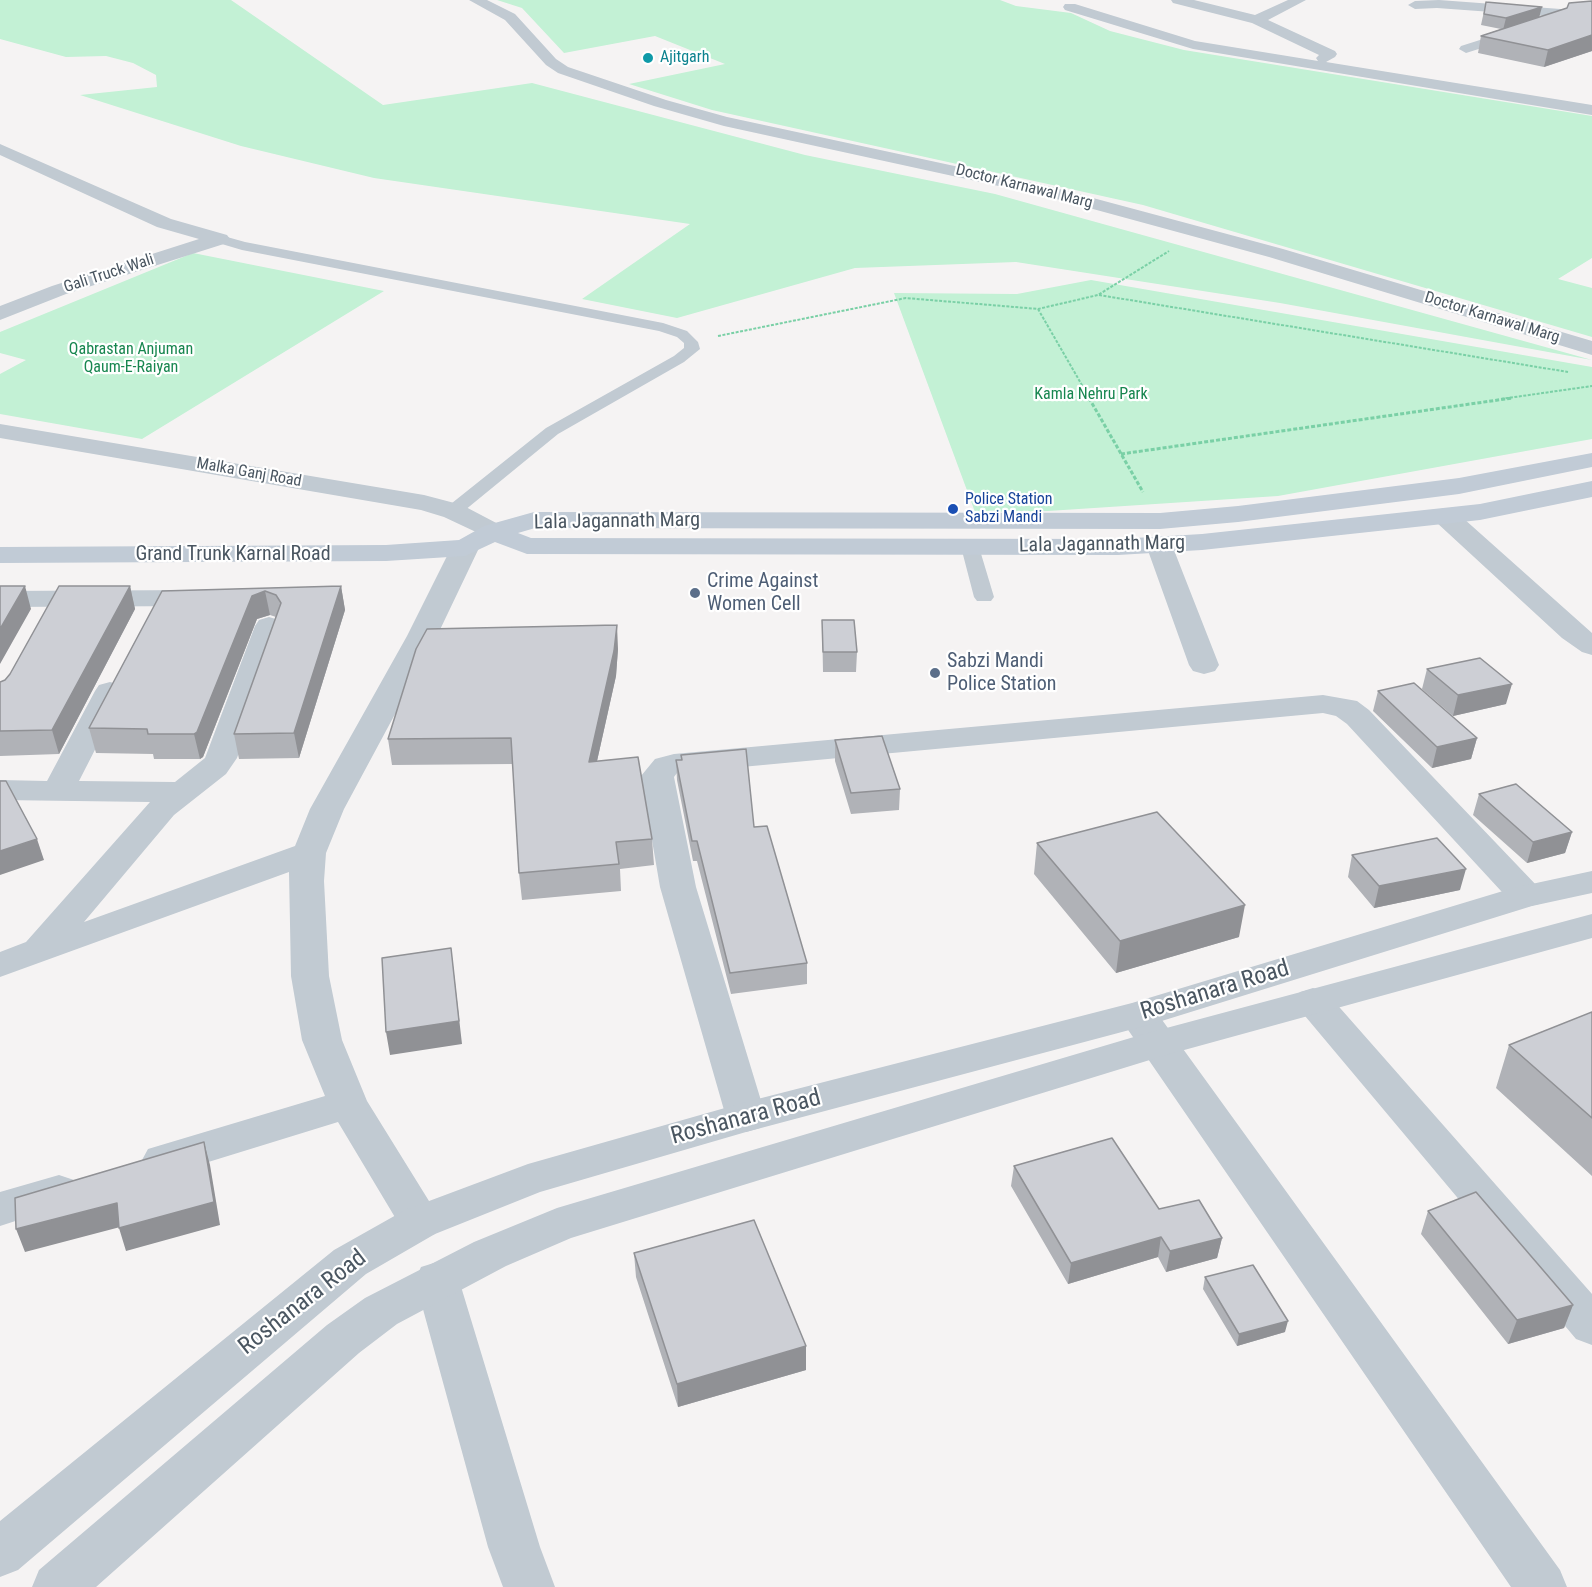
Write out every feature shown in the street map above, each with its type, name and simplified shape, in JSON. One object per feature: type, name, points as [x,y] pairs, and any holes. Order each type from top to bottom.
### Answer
[{"type":"main road","name":"Lala Jagannath Marg","points":[[493,532],[527,546],[970,547],[1168,528],[1459,486],[1592,460]]},
{"type":"main road","name":"Lala Jagannath Marg","points":[[493,532],[534,520],[1168,528],[1202,542],[1445,516],[1592,489]]},
{"type":"main road","points":[[1168,528],[1202,542]]},
{"type":"main road","points":[[465,548],[493,532]]},
{"type":"main road","name":"Grand Trunk Karnal Road","points":[[0,555],[295,556],[465,548]]},
{"type":"street","name":"Doctor Karnawal Marg","points":[[476,0],[510,17],[551,62],[563,70],[660,103],[724,121],[1052,192],[1198,232],[1592,348]]},
{"type":"street","points":[[1178,0],[1257,20],[1330,54],[1310,65]]},
{"type":"street","points":[[1257,20],[1299,0]]},
{"type":"street","points":[[1507,0],[1582,14]]},
{"type":"street","points":[[1415,5],[1437,4],[1582,14]]},
{"type":"street","points":[[1070,7],[1179,42],[1592,110]]},
{"type":"street","points":[[1466,49],[1582,14]]},
{"type":"street","points":[[0,149],[164,223],[220,239]]},
{"type":"street","name":"Gali Truck Wali","points":[[0,314],[59,290],[220,239]]},
{"type":"street","name":"Malka Ganj Road","points":[[0,431],[424,503],[453,511],[493,532]]},
{"type":"street","points":[[1445,516],[1572,632],[1592,646]]},
{"type":"street","points":[[1168,528],[1204,665]]},
{"type":"street","points":[[420,1222],[348,1104],[322,1040],[310,976],[306,881],[309,853],[327,808],[422,636],[465,548]]},
{"type":"street","points":[[143,628],[159,598]]},
{"type":"street","points":[[0,599],[225,598]]},
{"type":"street","points":[[38,628],[54,599]]},
{"type":"street","points":[[38,952],[162,808],[215,766],[221,758],[269,626]]},
{"type":"street","points":[[57,790],[122,669]]},
{"type":"street","points":[[746,1117],[678,887],[657,776],[666,766],[1323,704],[1346,708],[1358,717],[1526,896]]},
{"type":"street","points":[[0,790],[180,792]]},
{"type":"street","points":[[0,965],[309,853]]},
{"type":"street","name":"Roshanara Road","points":[[58,1587],[343,1339],[381,1311],[437,1280],[556,1225],[1148,1030],[1526,896],[1592,882]]},
{"type":"street","name":"Roshanara Road","points":[[0,1553],[341,1269],[420,1222],[528,1180],[746,1117],[1148,1030],[1313,1001],[1592,926]]},
{"type":"street","points":[[1313,1001],[1592,1326]]},
{"type":"street","points":[[1148,1030],[1541,1587]]},
{"type":"street","points":[[0,1209],[348,1104]]},
{"type":"street","points":[[437,1280],[514,1547],[529,1587]]},
{"type":"lane","points":[[220,239],[242,246],[663,327],[682,334],[691,342],[692,349],[679,359],[552,431],[453,511]]},
{"type":"lane","points":[[970,547],[984,597]]},
{"type":"path","points":[[691,342],[906,298],[1038,309],[1098,295],[1198,232]]},
{"type":"path","points":[[1098,295],[1569,372]]},
{"type":"path","points":[[1038,309],[1121,454],[1168,528]]},
{"type":"path","points":[[1121,454],[1592,386]]},
{"type":"green space","points":[[0,0],[231,0],[383,105],[532,83],[805,155],[995,194],[1592,360],[1280,303],[1016,262],[855,268],[677,318],[582,299],[690,224],[374,178],[241,146],[80,95],[157,87],[156,75],[133,63],[106,56],[66,57],[0,39]]},
{"type":"green space","points":[[497,0],[1000,0],[1016,6],[1071,13],[1110,31],[1184,50],[1592,116],[1592,258],[1558,279],[1592,288],[1592,337],[1143,205],[712,110],[629,84],[725,64],[655,36],[564,53],[522,8]]},
{"type":"green space","name":"Qabrastan Anjuman Qaum-E-Raiyan","points":[[193,253],[384,291],[142,439],[0,414],[0,374],[26,360],[0,353],[0,332]]},
{"type":"green space","name":"Kamla Nehru Park","points":[[1091,280],[1592,367],[1592,439],[1278,496],[1048,511],[975,512],[894,293],[1017,294]]},
{"type":"building","points":[[1592,1],[1592,35],[1548,50],[1481,36],[1567,8],[1569,3]]},
{"type":"building","points":[[1486,2],[1542,7],[1506,18],[1484,14]]},
{"type":"building","points":[[0,586],[25,586],[0,629]]},
{"type":"building","points":[[59,586],[130,586],[52,730],[0,731],[0,682],[10,674]]},
{"type":"building","points":[[341,586],[294,733],[234,734],[281,603],[276,595],[265,591],[252,596],[197,732],[194,734],[148,734],[147,729],[89,728],[162,591]]},
{"type":"building","points":[[822,620],[854,620],[857,652],[823,652]]},
{"type":"building","points":[[617,625],[614,651],[589,762],[638,757],[652,839],[616,842],[619,864],[519,873],[511,738],[388,739],[416,649],[427,629]]},
{"type":"building","points":[[1480,658],[1512,684],[1458,695],[1427,669]]},
{"type":"building","points":[[1414,683],[1477,738],[1437,747],[1378,691]]},
{"type":"building","points":[[882,736],[900,789],[851,793],[835,740]]},
{"type":"building","points":[[746,749],[754,827],[767,826],[807,963],[730,973],[697,841],[692,841],[676,760],[682,760],[681,755]]},
{"type":"building","points":[[0,781],[6,781],[37,839],[0,851]]},
{"type":"building","points":[[1516,784],[1572,832],[1533,842],[1479,794]]},
{"type":"building","points":[[1157,812],[1245,905],[1120,941],[1037,843]]},
{"type":"building","points":[[1437,838],[1466,869],[1379,886],[1352,855]]},
{"type":"building","points":[[451,948],[459,1021],[386,1032],[382,958]]},
{"type":"building","points":[[1592,1012],[1592,1118],[1509,1045]]},
{"type":"building","points":[[1112,1138],[1159,1209],[1199,1200],[1222,1238],[1170,1251],[1161,1237],[1071,1263],[1014,1166]]},
{"type":"building","points":[[204,1142],[214,1202],[119,1228],[117,1203],[16,1229],[15,1198]]},
{"type":"building","points":[[1476,1192],[1573,1305],[1517,1320],[1428,1211]]},
{"type":"building","points":[[754,1220],[806,1346],[677,1384],[634,1253]]},
{"type":"building","points":[[1253,1265],[1288,1321],[1239,1334],[1205,1277]]},
{"type":"place","name":"Ajitgarh","points":[[648,58]]},
{"type":"place","name":"Police Station Sabzi Mandi","points":[[953,509]]},
{"type":"place","name":"Crime Against Women Cell","points":[[695,593]]},
{"type":"place","name":"Sabzi Mandi Police Station","points":[[935,673]]}]
